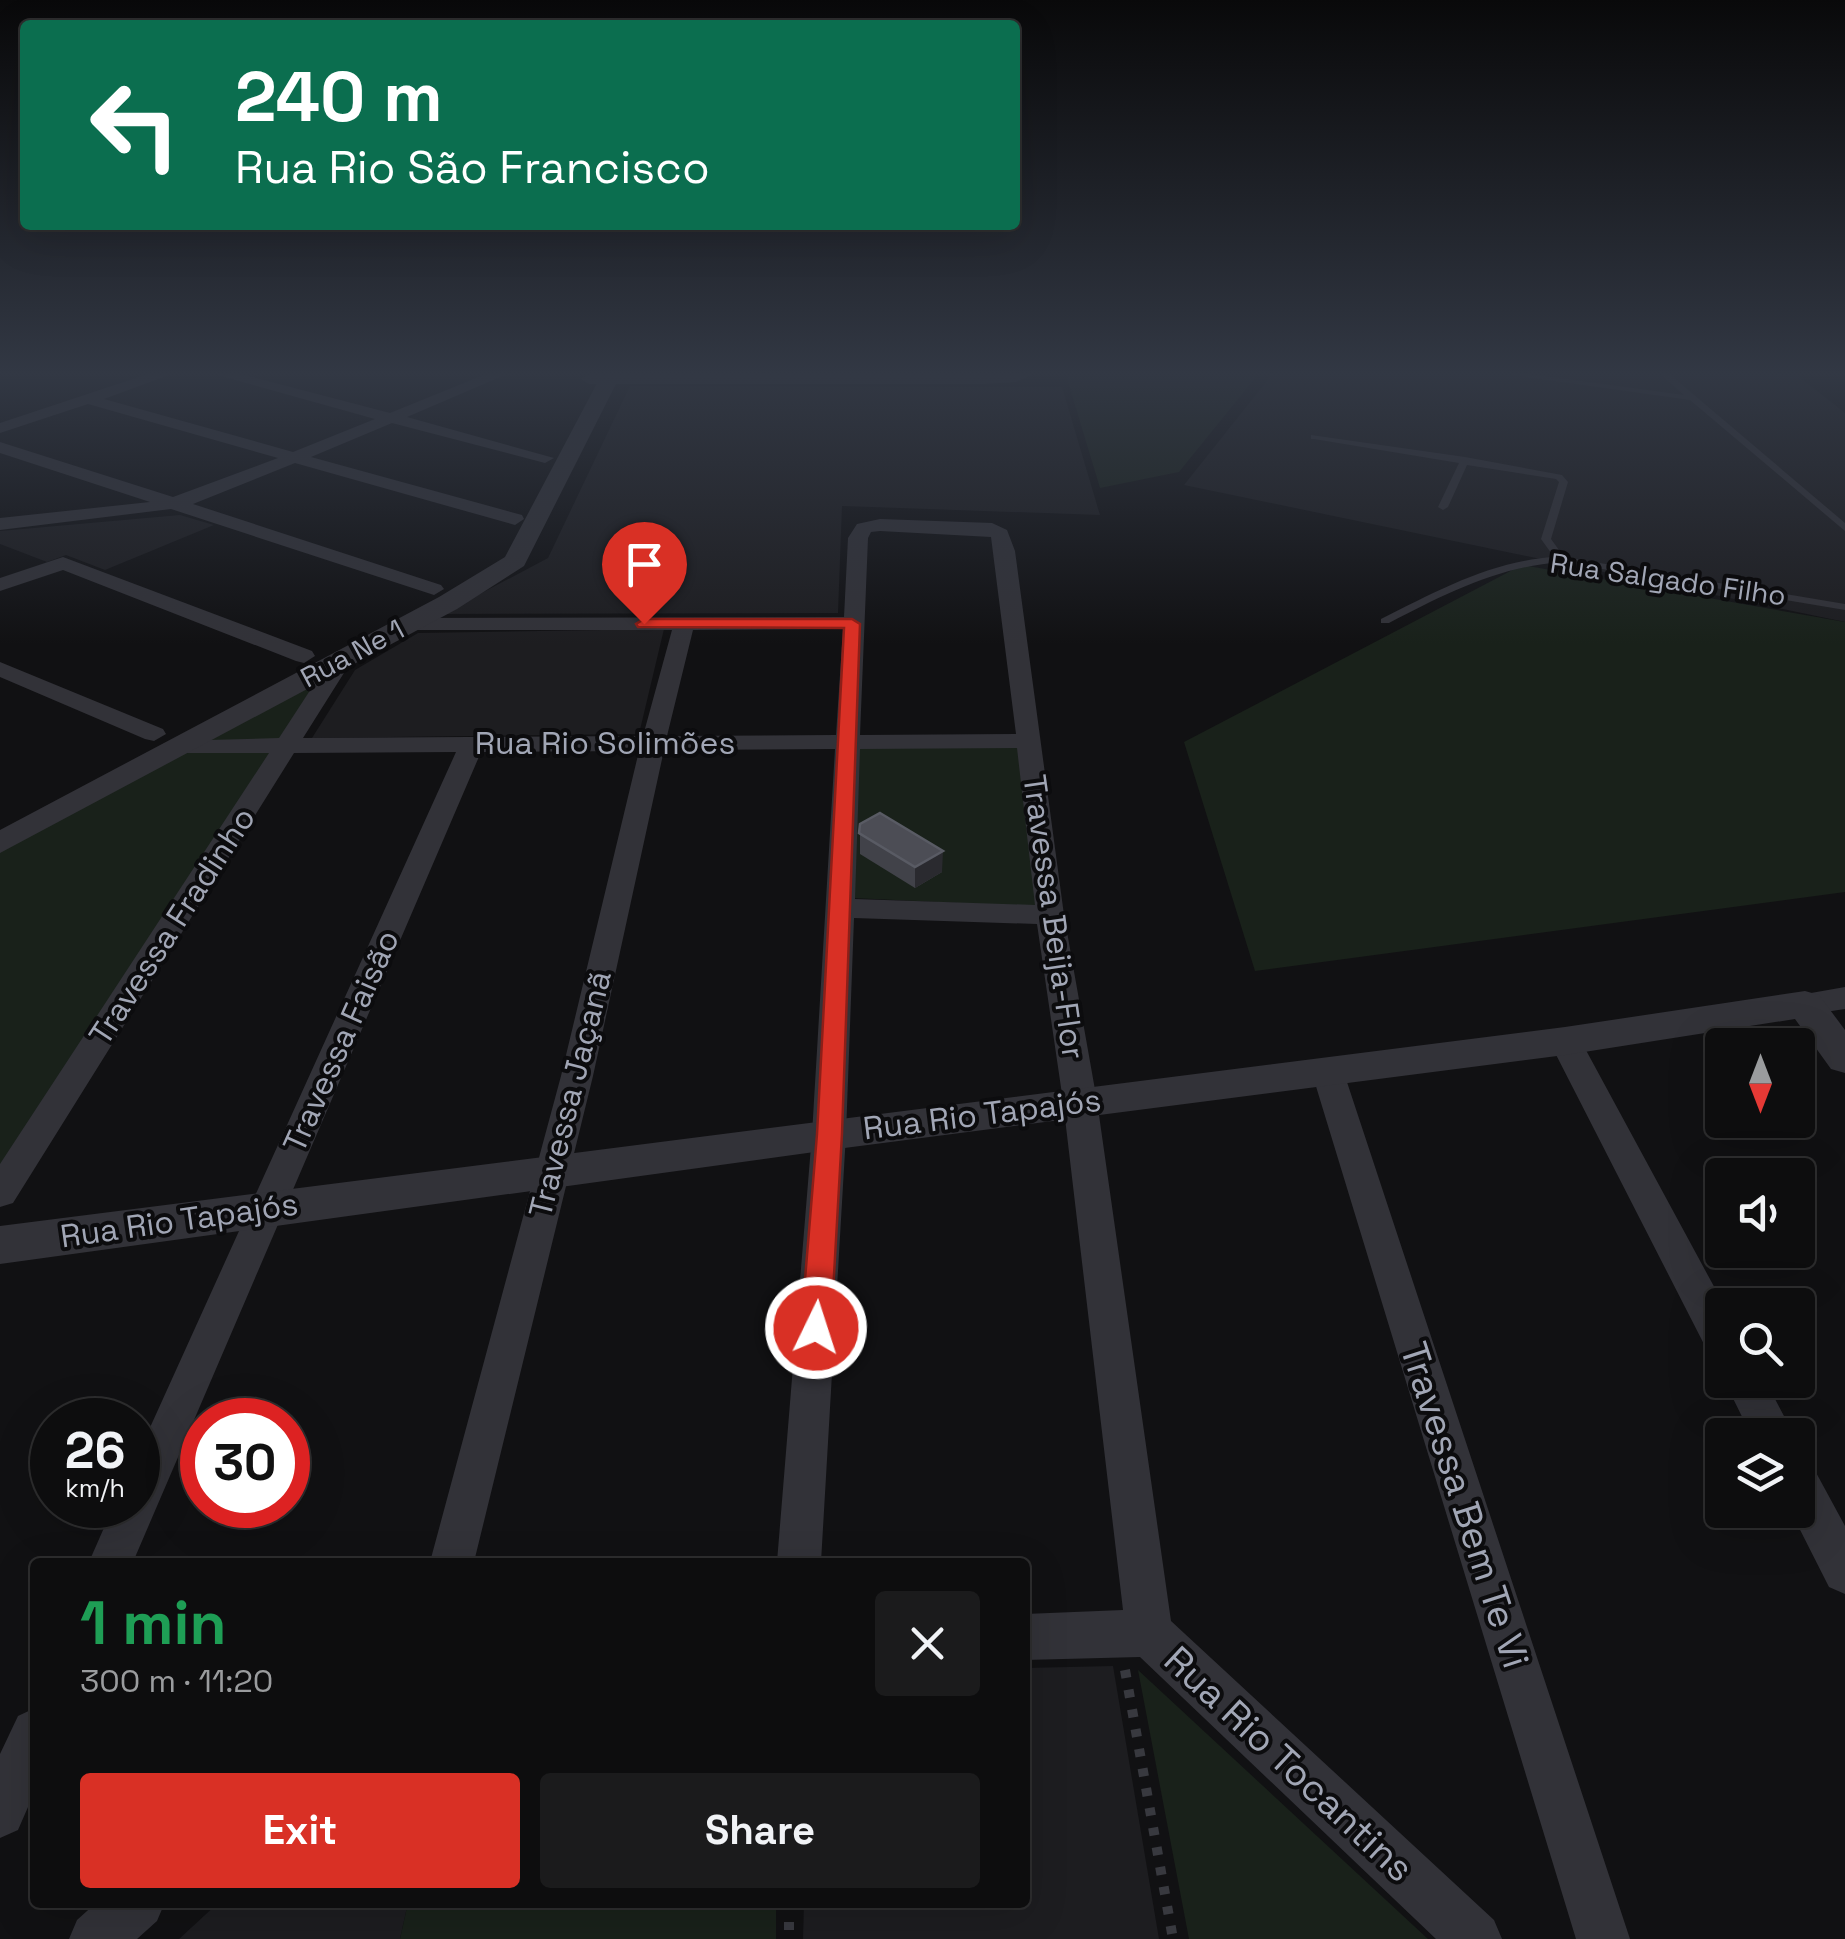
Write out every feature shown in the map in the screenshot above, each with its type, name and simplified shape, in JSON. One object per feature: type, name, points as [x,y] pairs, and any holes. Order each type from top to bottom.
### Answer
[{"type":"street","points":[[47,462],[431,597]]},
{"type":"street","points":[[0,524],[173,504],[289,462]]},
{"type":"street","points":[[305,462],[514,518]]},
{"type":"street","name":"Rua Ne 1","points":[[167,740],[405,624],[431,597],[484,559],[514,518],[543,462]]},
{"type":"street","name":"Rua Ne 1","points":[[2,833],[167,740],[304,656],[515,561],[561,462]]},
{"type":"street","name":"Travessa Beija-Flor","points":[[852,624],[858,538],[870,526],[992,529],[1000,534],[1031,740],[1050,915],[1080,1102],[1134,1633]]},
{"type":"street","points":[[0,585],[53,563],[66,564],[304,656]]},
{"type":"street","points":[[405,624],[852,624],[830,1134],[800,1558]]},
{"type":"street","name":"Travessa Jaçanã","points":[[453,1558],[602,970],[650,743],[684,624]]},
{"type":"street","name":"Travessa Fradinho","points":[[0,1193],[343,657]]},
{"type":"street","points":[[0,668],[167,740]]},
{"type":"street","name":"Rua Rio Solimões","points":[[167,740],[288,746],[1031,740]]},
{"type":"street","name":"Travessa Faisão","points":[[160,1451],[472,744]]},
{"type":"street","points":[[840,908],[1050,915]]},
{"type":"street","points":[[1825,1001],[1845,1058]]},
{"type":"street","name":"Rua Rio Tapajós","points":[[0,1245],[1564,1041],[1825,1001]]},
{"type":"street","points":[[1564,1041],[1705,1308]]},
{"type":"street","name":"Travessa Bem Te Vi","points":[[1327,1070],[1604,1939]]},
{"type":"street","points":[[1815,1514],[1845,1571]]},
{"type":"street","name":"Travessa Faisão","points":[[112,1558],[126,1528]]},
{"type":"street","points":[[1030,1637],[1134,1633]]},
{"type":"street","name":"Rua Rio Tocantins","points":[[1134,1633],[1475,1939]]},
{"type":"street","points":[[0,1812],[30,1744]]},
{"type":"street","points":[[96,1939],[131,1908]]},
{"type":"lane","points":[[1442,506],[1464,462]]},
{"type":"lane","points":[[1481,462],[1547,473],[1563,480],[1546,539],[1560,559]]},
{"type":"lane","points":[[1769,462],[1845,528]]},
{"type":"lane","points":[[1826,510],[1845,511]]},
{"type":"lane","name":"Rua Salgado Filho","points":[[1384,621],[1488,570],[1528,560],[1560,559],[1845,606]]},
{"type":"path","points":[[1134,1633],[1174,1939]]},
{"type":"path","points":[[788,1939],[789,1908]]},
{"type":"shaded area","points":[[594,462],[1084,462],[1100,515],[842,506],[838,613],[442,614],[548,558]]},
{"type":"shaded area","points":[[1092,462],[1187,462],[1179,472],[1100,488]]},
{"type":"shaded area","points":[[1202,462],[1845,462],[1845,622],[1184,485]]},
{"type":"shaded area","points":[[180,515],[214,525],[105,570],[66,555],[47,562],[0,544],[0,531]]},
{"type":"shaded area","points":[[1522,565],[1845,622],[1845,892],[1255,971],[1184,742]]},
{"type":"shaded area","points":[[664,629],[639,734],[312,738],[355,670],[418,633]]},
{"type":"shaded area","points":[[321,674],[0,1177],[0,841]]},
{"type":"shaded area","points":[[1030,739],[1036,801],[1056,855],[1046,907],[831,897],[841,742]]},
{"type":"shaded area","points":[[1113,1666],[1159,1939],[803,1939],[804,1908],[1030,1908],[1030,1668]]},
{"type":"shaded area","points":[[1138,1670],[1428,1939],[1189,1939]]},
{"type":"shaded area","points":[[213,1908],[407,1908],[400,1939],[179,1939]]},
{"type":"shaded area","points":[[407,1908],[776,1908],[776,1939],[400,1939]]},
{"type":"building","points":[[880,813],[943,851],[915,867],[859,833],[860,824]]},
{"type":"route","points":[[644,624],[852,624],[830,1134],[816,1328]]}]
